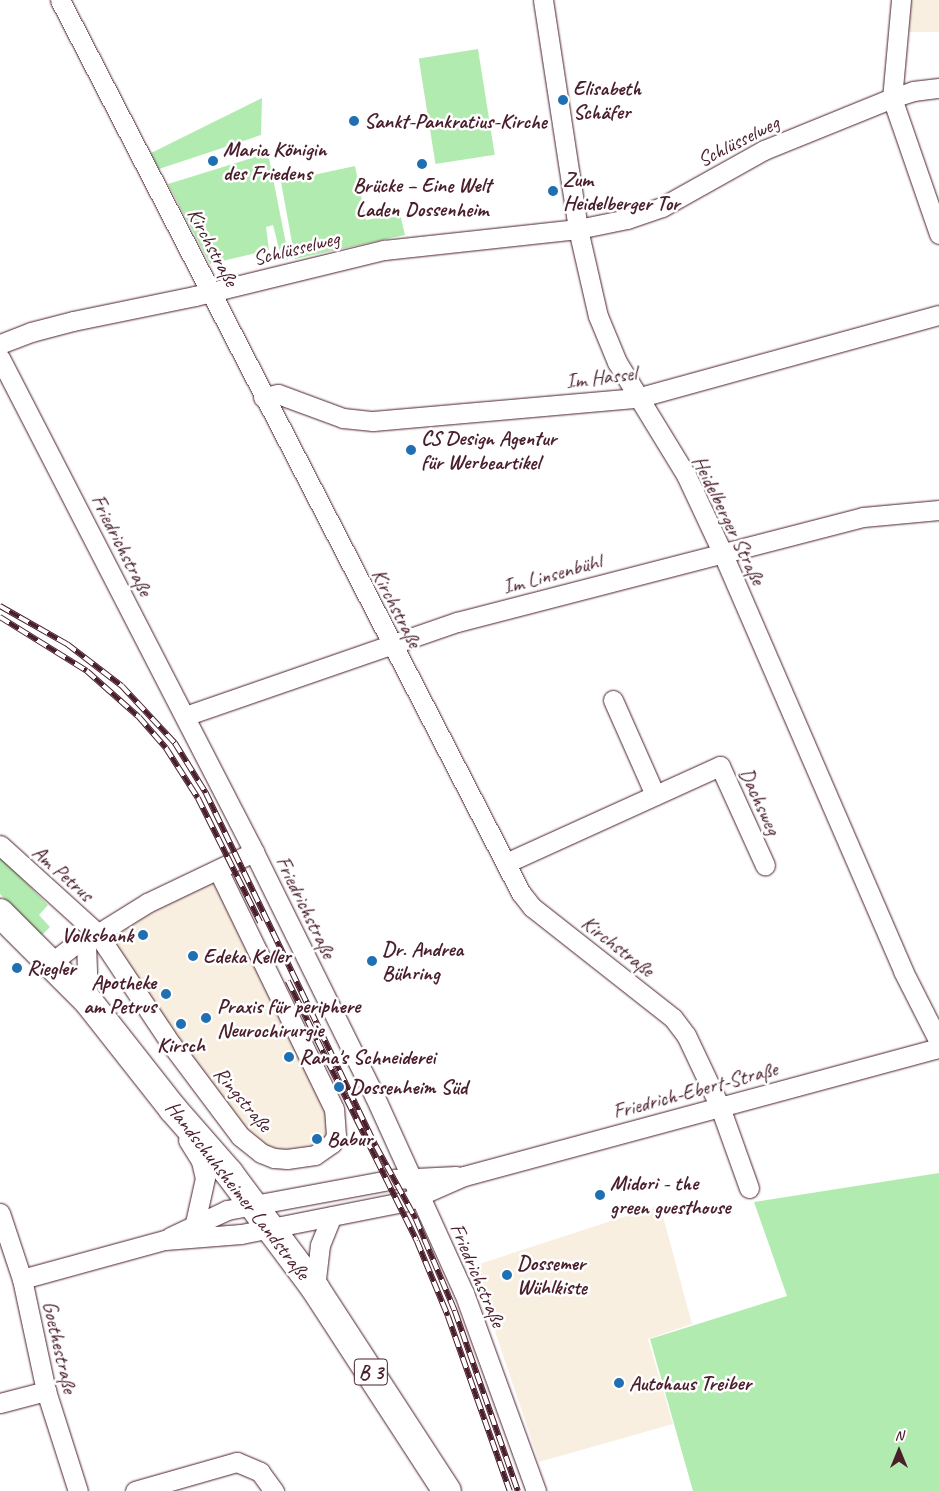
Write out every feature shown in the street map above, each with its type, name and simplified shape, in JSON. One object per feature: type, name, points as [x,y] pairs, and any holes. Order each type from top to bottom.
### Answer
[{"type":"main road","name":"Handschuhsheimer Landstraße","points":[[0,912],[88,1001],[173,1109],[254,1205],[315,1288],[448,1491]]},
{"type":"street","name":"Kirchstraße","points":[[60,0],[152,182],[212,291],[263,397],[390,645],[506,863],[532,906],[673,1018],[686,1035],[720,1107],[749,1188]]},
{"type":"street","name":"Heidelberger Straße","points":[[543,0],[578,229],[598,316],[617,362],[637,398],[686,475],[722,552],[903,971],[939,1042]]},
{"type":"street","points":[[901,0],[892,98],[939,234]]},
{"type":"street","name":"Schlüsselweg","points":[[0,344],[31,332],[73,321],[409,245],[578,229],[627,219],[662,206],[764,150],[892,98],[913,91],[939,88]]},
{"type":"street","name":"Im Hassel","points":[[263,397],[278,394],[342,418],[373,420],[637,398],[939,315]]},
{"type":"street","name":"Friedrichstraße","points":[[0,358],[254,852],[420,1197],[464,1293],[536,1491]]},
{"type":"street","name":"Im Linsenbühl","points":[[185,716],[457,622],[863,517],[939,510]]},
{"type":"street","points":[[613,700],[655,795]]},
{"type":"street","name":"Dachsweg","points":[[506,863],[720,766],[765,865]]},
{"type":"street","name":"Am Petrus","points":[[0,845],[90,943]]},
{"type":"street","points":[[58,970],[74,945],[90,943],[147,903],[254,852]]},
{"type":"street","name":"Ringstraße","points":[[90,943],[171,1044],[240,1136],[261,1153],[274,1158],[287,1159],[315,1155],[332,1143],[336,1136],[334,1109],[218,870]]},
{"type":"street","points":[[88,1001],[90,943]]},
{"type":"street","name":"Friedrich-Ebert-Straße","points":[[165,1240],[271,1228],[420,1197],[464,1176],[939,1048]]},
{"type":"street","points":[[173,1109],[204,1171],[195,1224]]},
{"type":"street","name":"Friedrich-Ebert-Straße","points":[[165,1240],[227,1210],[411,1178],[464,1176]]},
{"type":"street","name":"Goethestraße","points":[[0,1212],[22,1279],[46,1391],[78,1491]]},
{"type":"street","points":[[315,1288],[320,1245],[332,1216]]},
{"type":"street","points":[[22,1279],[165,1240]]},
{"type":"street","points":[[0,1403],[46,1391]]},
{"type":"street","points":[[135,1491],[237,1462],[260,1472],[274,1491]]},
{"type":"shaded area","points":[[909,0],[939,0],[939,32],[909,32]]},
{"type":"shaded area","points":[[217,880],[331,1108],[332,1134],[321,1148],[287,1154],[251,1139],[107,943],[118,929]]},
{"type":"shaded area","points":[[660,1205],[692,1324],[648,1339],[673,1424],[539,1462],[473,1266]]},
{"type":"green space","points":[[478,49],[495,155],[435,164],[419,58]]},
{"type":"green space","points":[[262,98],[261,135],[159,169],[151,153]]},
{"type":"green space","points":[[268,153],[289,259],[282,261],[273,225],[266,227],[269,250],[210,264],[168,184]]},
{"type":"green space","points":[[355,166],[366,220],[400,214],[405,235],[295,259],[281,182]]},
{"type":"green space","points":[[0,856],[48,905],[39,915],[50,927],[41,936],[0,894]]},
{"type":"green space","points":[[939,1173],[939,1491],[693,1491],[650,1339],[787,1296],[754,1202]]},
{"type":"railway","points":[[0,606],[67,644],[122,686],[175,743],[206,793],[376,1146],[416,1219],[455,1311],[518,1491]]},
{"type":"railway","points":[[0,617],[87,671],[139,717],[166,748],[198,798],[260,922]]},
{"type":"railway","points":[[288,981],[417,1241],[448,1316],[510,1491]]},
{"type":"place","name":"Elisabeth Schäfer","points":[[563,100]]},
{"type":"place","name":"Sankt-Pankratius-Kirche","points":[[354,121]]},
{"type":"place","name":"Maria Königin des Friedens","points":[[213,161]]},
{"type":"place","name":"Brücke – Eine Welt Laden Dossenheim","points":[[422,164]]},
{"type":"place","name":"Zum Heidelberger Tor","points":[[553,191]]},
{"type":"place","name":"CS Design Agentur für Werbeartikel","points":[[411,450]]},
{"type":"place","name":"Volksbank","points":[[143,935]]},
{"type":"place","name":"Edeka Keller","points":[[193,956]]},
{"type":"place","name":"Dr. Andrea Bühring","points":[[372,961]]},
{"type":"place","name":"Riegler","points":[[17,968]]},
{"type":"place","name":"Apotheke am Petrus","points":[[166,994]]},
{"type":"place","name":"Praxis für periphere Neurochirurgie","points":[[206,1018]]},
{"type":"place","name":"Kirsch","points":[[181,1024]]},
{"type":"place","name":"Rana's Schneiderei","points":[[289,1057]]},
{"type":"place","name":"Dossenheim Süd","points":[[339,1087]]},
{"type":"place","name":"Babur","points":[[317,1139]]},
{"type":"place","name":"Midori - the green guesthouse","points":[[600,1195]]},
{"type":"place","name":"Dossemer Wühlkiste","points":[[507,1275]]},
{"type":"place","name":"Autohaus Treiber","points":[[619,1383]]}]
